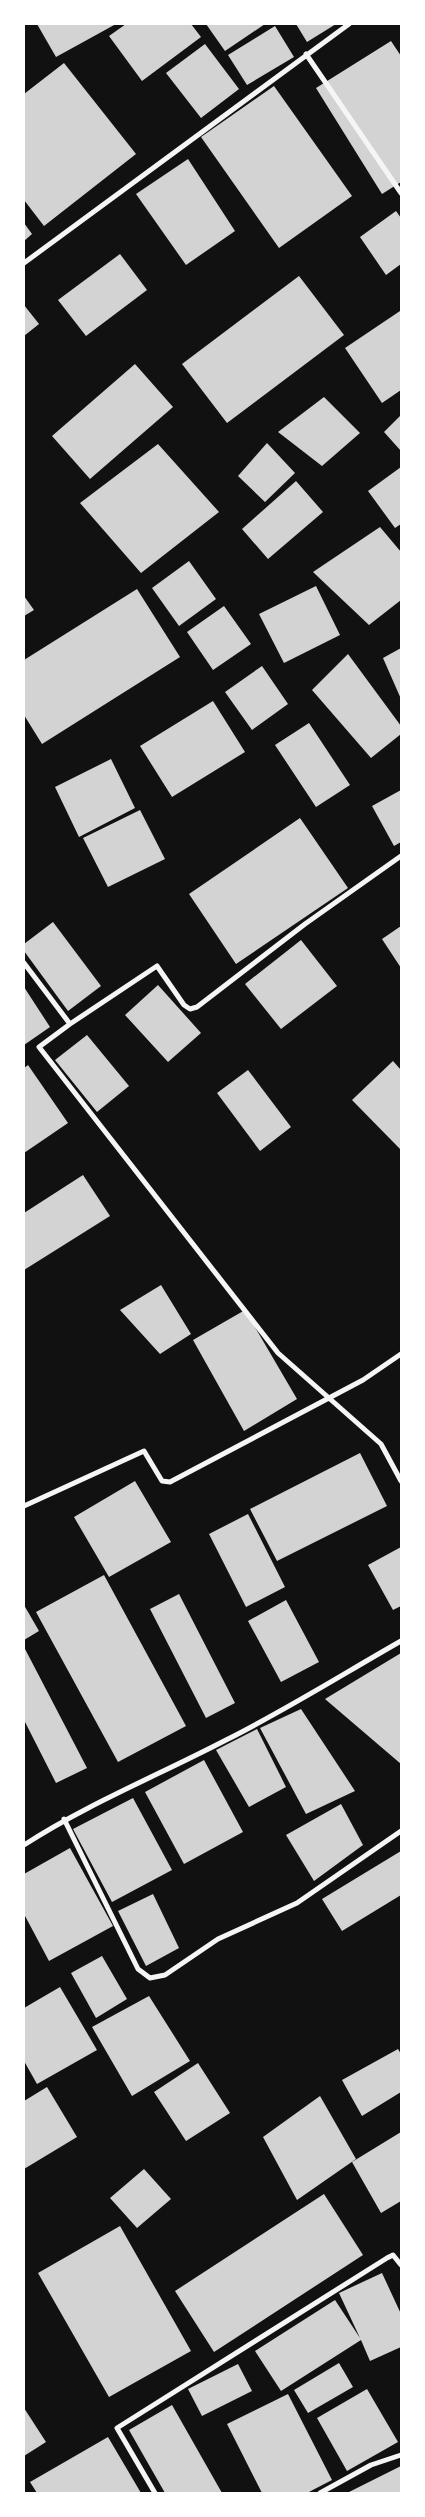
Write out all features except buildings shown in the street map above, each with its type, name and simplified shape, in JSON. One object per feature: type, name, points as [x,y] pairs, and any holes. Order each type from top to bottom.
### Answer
[{"type":"street","points":[[24,263],[349,24]]},
{"type":"street","points":[[306,54],[401,193]]},
{"type":"street","points":[[401,856],[305,924],[197,1007],[190,1009],[184,1005],[157,966],[70,1024],[39,1048],[278,1353],[381,1444],[401,1481]]},
{"type":"street","points":[[24,963],[70,1024]]},
{"type":"street","points":[[24,1506],[144,1450],[162,1481],[170,1482],[363,1380],[401,1354]]},
{"type":"street","points":[[24,1845],[64,1819],[93,1807],[228,1739],[401,1641]]},
{"type":"street","points":[[64,1819],[138,1969],[150,1978],[165,1975],[218,1940],[297,1903],[401,1831]]},
{"type":"street","points":[[154,2493],[117,2428],[387,2258],[393,2255],[401,2265]]},
{"type":"street","points":[[320,2493],[371,2465],[401,2456]]}]
